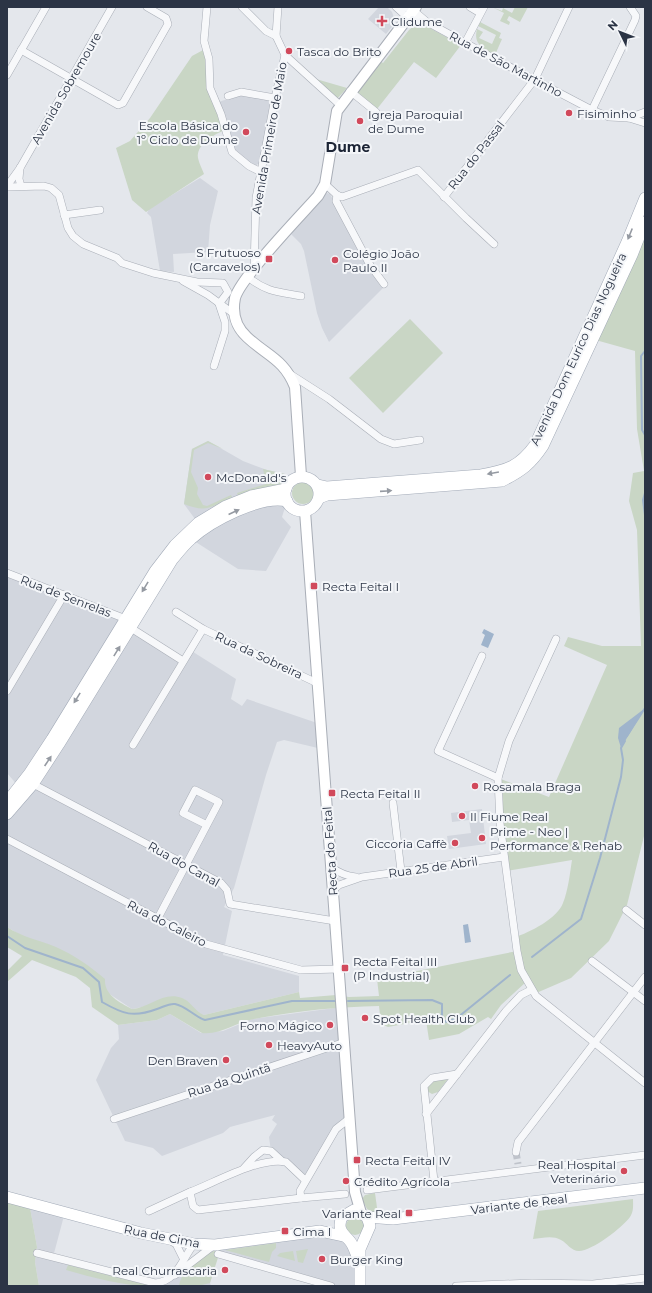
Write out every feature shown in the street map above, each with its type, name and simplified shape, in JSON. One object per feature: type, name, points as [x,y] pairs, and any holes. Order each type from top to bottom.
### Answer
[{"type":"main road","name":"Avenida Dom Eurico Dias Nogueira","points":[[318,485],[327,487],[481,475],[502,471],[514,466],[526,457],[534,445],[627,242],[645,198]]},
{"type":"main road","name":"Avenida Dom Eurico Dias Nogueira","points":[[319,498],[327,495],[502,481],[519,473],[532,462],[543,446],[632,254],[645,222]]},
{"type":"main road","points":[[301,476],[311,478],[318,485],[319,498],[314,507],[305,511],[294,509],[287,501],[286,489],[291,480],[301,476]]},
{"type":"main road","points":[[7,814],[32,784],[129,623],[155,571],[175,545],[198,523],[237,501],[251,496],[286,489]]},
{"type":"main road","points":[[7,802],[29,774],[172,560],[191,539],[217,520],[244,508],[280,500],[287,501]]},
{"type":"main road","name":"Variante de Real","points":[[364,1215],[393,1220],[645,1188]]},
{"type":"main road","name":"Rua de Cima","points":[[7,1197],[170,1240],[217,1250],[320,1231],[332,1232],[346,1238]]},
{"type":"main road","points":[[344,1216],[354,1210],[364,1215]]},
{"type":"main road","name":"Recta do Feital","points":[[360,1286],[359,1262],[370,1226],[364,1215]]},
{"type":"main road","name":"Recta do Feital","points":[[344,1216],[340,1226],[359,1262]]},
{"type":"main road","name":"Rua de Cima","points":[[320,1231],[344,1216]]},
{"type":"main road","name":"Variante de Real","points":[[367,1234],[393,1220]]},
{"type":"main road","points":[[346,1238],[357,1241],[367,1234]]},
{"type":"street","points":[[7,75],[46,7]]},
{"type":"street","name":"Avenida Sobremoure","points":[[7,186],[20,168],[112,7]]},
{"type":"street","points":[[21,50],[118,105],[123,103],[168,24],[166,18],[146,7]]},
{"type":"street","points":[[207,7],[204,41],[209,59],[210,88],[221,114],[232,152],[249,166],[261,172]]},
{"type":"street","points":[[242,7],[266,31],[276,36]]},
{"type":"street","points":[[278,7],[276,36],[285,54],[340,105]]},
{"type":"street","points":[[396,7],[410,11],[350,91],[334,117],[325,184],[318,196],[248,277],[236,297],[234,314],[239,328],[247,338],[282,365],[290,374],[329,399],[381,439],[394,444],[420,440]]},
{"type":"street","points":[[465,43],[482,10],[470,7]]},
{"type":"street","name":"Rua do Passal","points":[[337,195],[342,197],[413,170],[418,170],[444,197],[535,79],[569,7]]},
{"type":"street","points":[[592,110],[635,20],[636,16],[630,7]]},
{"type":"street","name":"Rua de São Martinho","points":[[410,11],[465,43],[592,110],[608,117],[629,118],[645,123]]},
{"type":"street","name":"Avenida Primeiro de Maio","points":[[254,269],[254,212],[275,98],[285,54]]},
{"type":"street","points":[[350,91],[376,112]]},
{"type":"street","points":[[228,96],[241,92],[275,98]]},
{"type":"street","name":"Rua de São Martinho","points":[[629,118],[645,112]]},
{"type":"street","points":[[20,168],[21,186]]},
{"type":"street","points":[[325,184],[337,195],[336,201],[339,207],[370,265],[384,284]]},
{"type":"street","points":[[7,186],[51,188],[59,195],[68,228],[73,236],[83,244],[117,258],[122,263],[153,273],[174,276],[197,282],[223,283],[228,292],[219,304]]},
{"type":"street","points":[[444,197],[494,244]]},
{"type":"street","points":[[64,215],[100,210]]},
{"type":"street","points":[[174,276],[208,295],[234,314]]},
{"type":"street","points":[[248,277],[258,286],[268,291],[301,296]]},
{"type":"street","points":[[214,366],[225,331],[225,322],[219,304]]},
{"type":"street","points":[[290,374],[295,387],[301,476]]},
{"type":"street","name":"Recta do Feital","points":[[305,511],[332,891],[356,1192],[364,1215]]},
{"type":"street","name":"Rua de Senrelas","points":[[7,573],[129,623]]},
{"type":"street","points":[[7,691],[64,596]]},
{"type":"street","points":[[176,612],[203,629]]},
{"type":"street","points":[[129,623],[183,661]]},
{"type":"street","name":"Rua da Sobreira","points":[[133,745],[203,629],[317,683]]},
{"type":"street","points":[[556,639],[509,741],[498,778],[498,798],[504,857],[518,956],[521,970],[531,990],[552,1010],[645,1083]]},
{"type":"street","points":[[482,656],[438,751],[498,778]]},
{"type":"street","name":"Rua do Canal","points":[[32,784],[221,883],[227,890],[230,904],[335,921]]},
{"type":"street","points":[[158,918],[187,865],[219,802],[195,790],[183,813],[207,825]]},
{"type":"street","points":[[393,803],[401,871]]},
{"type":"street","name":"Rua do Caleiro","points":[[7,839],[206,944],[301,970],[339,969]]},
{"type":"street","name":"Rua 25 de Abril","points":[[332,891],[339,885],[362,877],[504,857]]},
{"type":"street","name":"Rua 25 de Abril","points":[[331,867],[347,876],[362,877]]},
{"type":"street","points":[[626,910],[645,925]]},
{"type":"street","points":[[592,961],[645,1001]]},
{"type":"street","points":[[516,1152],[518,1142],[645,977]]},
{"type":"street","points":[[426,1114],[506,1010],[522,995],[531,990]]},
{"type":"street","name":"Rua da Quintã","points":[[114,1119],[345,1042]]},
{"type":"street","points":[[434,1181],[424,1086],[432,1078],[457,1074]]},
{"type":"street","points":[[424,1095],[433,1097],[440,1096]]},
{"type":"street","points":[[301,1198],[300,1191],[305,1180],[336,1129],[350,1118]]},
{"type":"street","points":[[243,1169],[263,1150],[271,1151],[282,1161],[293,1167],[305,1180]]},
{"type":"street","points":[[367,1190],[518,1168],[645,1155]]},
{"type":"street","points":[[149,1211],[243,1169],[282,1161]]},
{"type":"street","points":[[190,1192],[193,1206],[198,1210],[345,1194]]},
{"type":"street","name":"Recta do Feital","points":[[344,1216],[356,1192]]},
{"type":"street","points":[[170,1240],[176,1244],[183,1258]]},
{"type":"street","points":[[175,1275],[183,1258],[194,1244]]},
{"type":"street","points":[[37,1254],[155,1283],[167,1281],[206,1250],[217,1250],[331,1286]]},
{"type":"street","points":[[456,1286],[593,1284],[645,1278]]},
{"type":"shaded area","name":"Clidume","points":[[379,7],[387,7],[392,12],[394,18],[394,24],[386,34],[368,19]]},
{"type":"shaded area","name":"Escola Básica do 1º Ciclo de Dume","points":[[242,95],[271,100],[261,162],[255,166],[233,151],[218,102]]},
{"type":"shaded area","points":[[200,178],[218,191],[210,225],[208,252],[173,254],[174,272],[160,271],[151,217],[147,213],[149,209]]},
{"type":"shaded area","name":"Colégio João Paulo II","points":[[327,193],[330,194],[349,231],[384,287],[329,342],[317,313],[304,251],[301,244],[291,234]]},
{"type":"shaded area","points":[[208,441],[243,461],[267,470],[285,474],[286,489],[198,523],[184,504],[192,449]]},
{"type":"shaded area","points":[[287,501],[282,517],[291,527],[266,571],[238,569],[191,539],[217,520]]},
{"type":"shaded area","points":[[7,573],[126,619],[19,787],[7,773]]},
{"type":"shaded area","points":[[131,628],[183,661],[190,650],[236,679],[231,699],[242,706],[247,699],[320,724],[322,749],[284,740],[277,742],[266,775],[234,888],[224,907],[232,911],[223,955],[299,976],[299,992],[204,1015],[198,1013],[184,999],[132,1009],[108,993],[104,986],[7,927],[7,814]]},
{"type":"shaded area","points":[[482,809],[486,844],[449,849],[447,836],[471,833],[469,820],[452,822],[451,813]]},
{"type":"shaded area","points":[[342,1007],[350,1118],[342,1123],[305,1180],[271,1151],[269,1137],[277,1124],[272,1120],[275,1115],[230,1127],[223,1133],[162,1156],[153,1148],[125,1141],[96,1080],[111,1048],[119,1039],[118,1025],[157,1020],[170,1014],[201,1033],[223,1031],[252,1019]]},
{"type":"shaded area","points":[[29,1202],[65,1212],[53,1257],[155,1283],[206,1250],[320,1231],[349,1240],[360,1286],[331,1286],[218,1254],[210,1283],[211,1286],[39,1286],[35,1262],[37,1247]]},
{"type":"green space","points":[[492,7],[502,11],[503,8],[512,13],[515,7],[528,7],[520,22],[509,16],[507,20],[510,22],[509,25],[500,21],[504,13]]},
{"type":"green space","points":[[480,22],[501,33],[499,38],[502,39],[495,55],[483,48],[476,39],[477,29],[483,32],[479,38],[492,44],[496,35],[478,26]]},
{"type":"green space","points":[[416,24],[426,26],[461,45],[436,78],[414,62],[377,109],[356,91],[380,61],[383,63],[409,30]]},
{"type":"green space","points":[[205,49],[208,81],[223,131],[206,141],[198,153],[198,158],[204,174],[146,212],[132,200],[116,148],[130,141],[150,118],[192,56]]},
{"type":"green space","points":[[309,77],[347,88],[336,100]]},
{"type":"green space","points":[[645,222],[645,832],[627,905],[609,941],[571,978],[534,994],[526,982],[501,1005],[491,1019],[488,1017],[459,1034],[429,1040],[426,1020],[388,1027],[381,1024],[379,1006],[348,1007],[269,1016],[209,1033],[202,1033],[170,1014],[157,1020],[118,1025],[92,1007],[90,988],[76,977],[32,960],[7,982],[7,971],[22,956],[7,947],[7,927],[25,936],[56,947],[82,961],[105,979],[105,985],[113,997],[132,1009],[145,1006],[163,998],[175,996],[185,999],[198,1012],[204,1015],[299,992],[300,998],[336,995],[349,997],[379,996],[377,979],[517,951],[515,937],[542,924],[560,909],[569,882],[572,860],[506,871],[498,778],[549,797],[607,665],[564,646],[568,637],[602,646],[641,646],[637,530],[629,501],[633,473],[644,471],[637,429],[635,351],[592,339]]},
{"type":"green space","points":[[410,319],[443,353],[383,413],[349,378]]},
{"type":"green space","points":[[208,441],[223,449],[208,443],[194,450],[191,472],[198,488],[197,494],[203,505],[207,506],[231,495],[232,497],[209,508],[192,507],[184,504],[192,449]]},
{"type":"green space","points":[[263,469],[285,474],[285,480],[281,484],[238,496],[237,493],[266,484]]},
{"type":"green space","points":[[299,482],[307,482],[314,489],[314,497],[307,504],[299,504],[292,497],[292,489]]},
{"type":"green space","points":[[448,1079],[438,1092],[432,1094],[427,1091],[427,1084],[431,1081]]},
{"type":"green space","points":[[375,1193],[378,1215],[367,1209],[362,1199],[365,1195]]},
{"type":"green space","points":[[7,1197],[29,1202],[37,1247],[35,1262],[39,1286],[7,1286]]},
{"type":"green space","points":[[633,1199],[633,1208],[630,1217],[607,1238],[585,1250],[576,1251],[558,1238],[547,1237],[533,1239],[538,1211]]},
{"type":"green space","points":[[355,1217],[361,1220],[364,1226],[361,1232],[355,1235],[349,1232],[346,1226],[349,1220]]},
{"type":"green space","points":[[276,1243],[276,1248],[272,1252],[269,1262],[225,1250]]},
{"type":"green space","points":[[221,1248],[210,1283],[198,1286],[179,1286],[184,1273],[195,1262]]},
{"type":"green space","points":[[308,1249],[303,1263],[298,1262],[296,1251]]},
{"type":"green space","points":[[293,1251],[295,1261],[277,1256],[280,1253]]},
{"type":"green space","points":[[68,1265],[152,1286],[130,1285],[98,1279],[66,1270]]},
{"type":"water","points":[[484,629],[494,634],[488,648],[481,645],[485,635],[482,633]]},
{"type":"water","points":[[644,709],[621,748],[618,738],[619,728]]},
{"type":"water","points":[[468,924],[471,942],[465,943],[463,925]]},
{"type":"waterway","points":[[645,351],[641,356],[642,430],[645,435]]},
{"type":"waterway","points":[[645,493],[643,500],[645,515]]},
{"type":"waterway","points":[[627,736],[645,708]]},
{"type":"waterway","points":[[532,957],[581,919],[600,858],[621,777],[623,760],[621,748],[625,741]]},
{"type":"waterway","points":[[7,936],[25,948],[83,968],[99,982],[102,1002],[122,1012],[135,1014],[149,1012],[175,1004],[205,1020],[292,1001],[336,1001]]},
{"type":"waterway","points":[[348,1001],[432,1000],[442,1004],[442,1020],[447,1022],[457,1018],[510,975]]},
{"type":"tunnel","points":[[516,1152],[518,1164]]},
{"type":"place","name":"Clidume","points":[[382,21]]},
{"type":"place","name":"Tasca do Brito","points":[[289,51]]},
{"type":"place","name":"Fisiminho","points":[[569,113]]},
{"type":"place","name":"Igreja Paroquial de Dume","points":[[360,121]]},
{"type":"place","name":"Escola Básica do 1º Ciclo de Dume","points":[[246,132]]},
{"type":"place","name":"S Frutuoso (Carcavelos)","points":[[269,259]]},
{"type":"place","name":"Colégio João Paulo II","points":[[335,260]]},
{"type":"place","name":"McDonald's","points":[[208,477]]},
{"type":"place","name":"Recta Feital I","points":[[314,586]]},
{"type":"place","name":"Rosamala Braga","points":[[475,786]]},
{"type":"place","name":"Recta Feital II","points":[[332,793]]},
{"type":"place","name":"Il Fiume Real","points":[[462,816]]},
{"type":"place","name":"Prime - Neo | Performance & Rehab","points":[[482,838]]},
{"type":"place","name":"Ciccoria Caffè","points":[[455,843]]},
{"type":"place","name":"Recta Feital III (P Industrial)","points":[[345,968]]},
{"type":"place","name":"Spot Health Club","points":[[365,1018]]},
{"type":"place","name":"Forno Mágico","points":[[330,1025]]},
{"type":"place","name":"HeavyAuto","points":[[269,1045]]},
{"type":"place","name":"Den Braven","points":[[226,1060]]},
{"type":"place","name":"Recta Feital IV","points":[[357,1160]]},
{"type":"place","name":"Real Hospital Veterinário","points":[[624,1171]]},
{"type":"place","name":"Crédito Agrícola","points":[[346,1181]]},
{"type":"place","name":"Variante Real","points":[[409,1213]]},
{"type":"place","name":"Cima I","points":[[285,1231]]},
{"type":"place","name":"Burger King","points":[[322,1259]]},
{"type":"place","name":"Real Churrascaria","points":[[225,1270]]},
{"type":"district","name":"Dume","points":[[348,147]]}]
